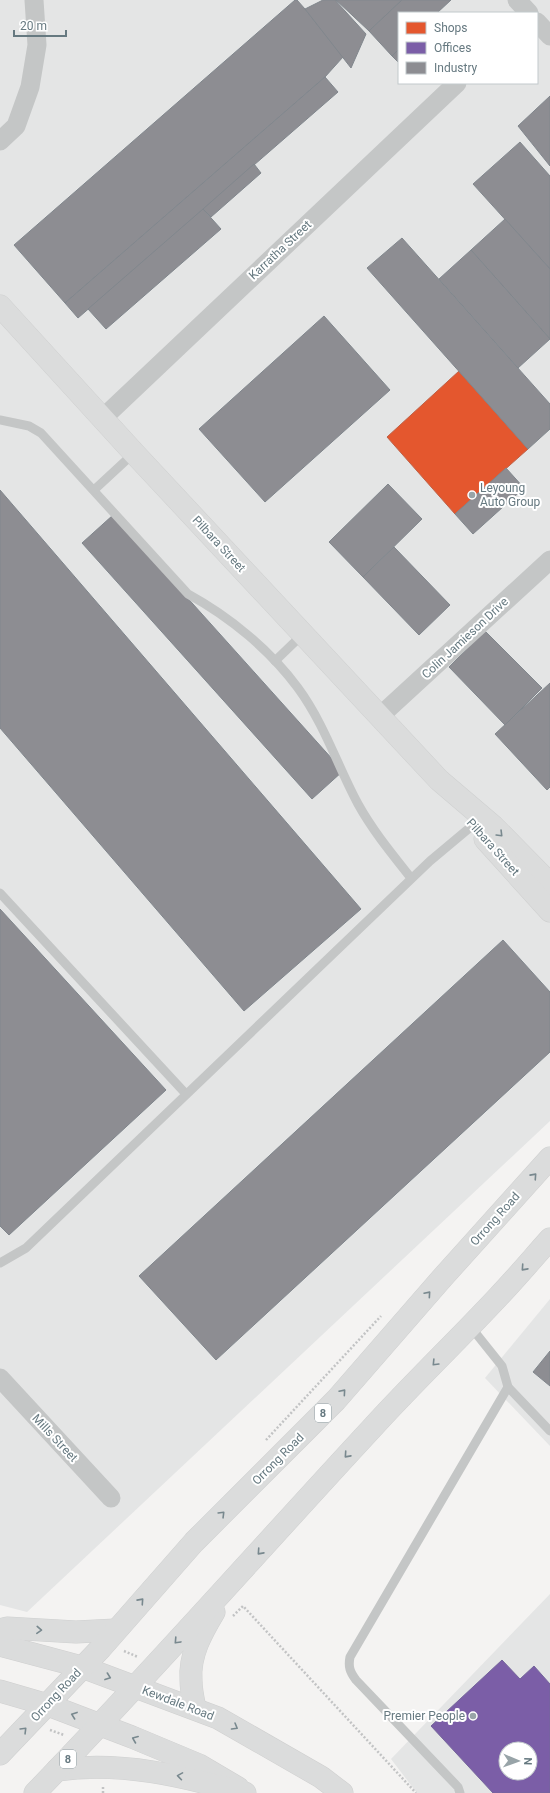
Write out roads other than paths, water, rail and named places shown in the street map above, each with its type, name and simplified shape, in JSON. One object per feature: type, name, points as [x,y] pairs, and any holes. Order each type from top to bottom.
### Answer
[{"type":"main road","name":"Pilbara Street","points":[[0,306],[379,717],[439,780],[493,826],[550,884]]},
{"type":"main road","name":"Pilbara Street","points":[[439,780],[473,825],[550,911]]},
{"type":"main road","name":"Orrong Road","points":[[0,1754],[82,1668],[194,1542],[336,1400],[443,1277],[550,1158]]},
{"type":"main road","name":"8","points":[[35,1793],[101,1725],[134,1686],[232,1582],[373,1426],[500,1295],[550,1239]]},
{"type":"main road","points":[[195,1708],[191,1679],[193,1655],[204,1628],[232,1582]]},
{"type":"main road","points":[[0,1630],[7,1628],[76,1632],[115,1630]]},
{"type":"main road","name":"Kewdale Road","points":[[0,1645],[82,1668],[195,1708],[218,1718],[320,1777],[342,1793]]},
{"type":"main road","points":[[0,1691],[48,1705],[199,1765],[245,1793]]},
{"type":"main road","points":[[57,1770],[105,1766],[188,1777],[245,1793]]},
{"type":"street","points":[[0,141],[16,126],[30,87],[37,45],[34,0]]},
{"type":"street","points":[[517,0],[528,12]]},
{"type":"street","points":[[538,23],[550,36]]},
{"type":"street","name":"Karratha Street","points":[[103,418],[456,84]]},
{"type":"street","name":"Colin Jamieson Drive","points":[[379,717],[550,560]]},
{"type":"street","name":"Mills Street","points":[[0,1378],[111,1498]]},
{"type":"lane","points":[[0,420],[29,426],[40,433],[188,594],[211,607],[275,661],[298,688],[314,713],[330,742],[358,803],[370,824],[411,878]]},
{"type":"lane","points":[[94,490],[134,453]]},
{"type":"lane","points":[[275,661],[303,634]]},
{"type":"lane","points":[[0,1263],[26,1248],[430,860],[473,825]]},
{"type":"lane","points":[[0,893],[186,1094]]},
{"type":"lane","points":[[470,1326],[502,1366],[508,1387],[550,1431]]},
{"type":"lane","points":[[460,1793],[458,1787],[356,1680],[349,1671],[349,1664],[354,1650],[508,1387]]},
{"type":"place","name":"Leyoung Auto Group","points":[[472,495]]},
{"type":"place","name":"Premier People","points":[[473,1716]]}]
